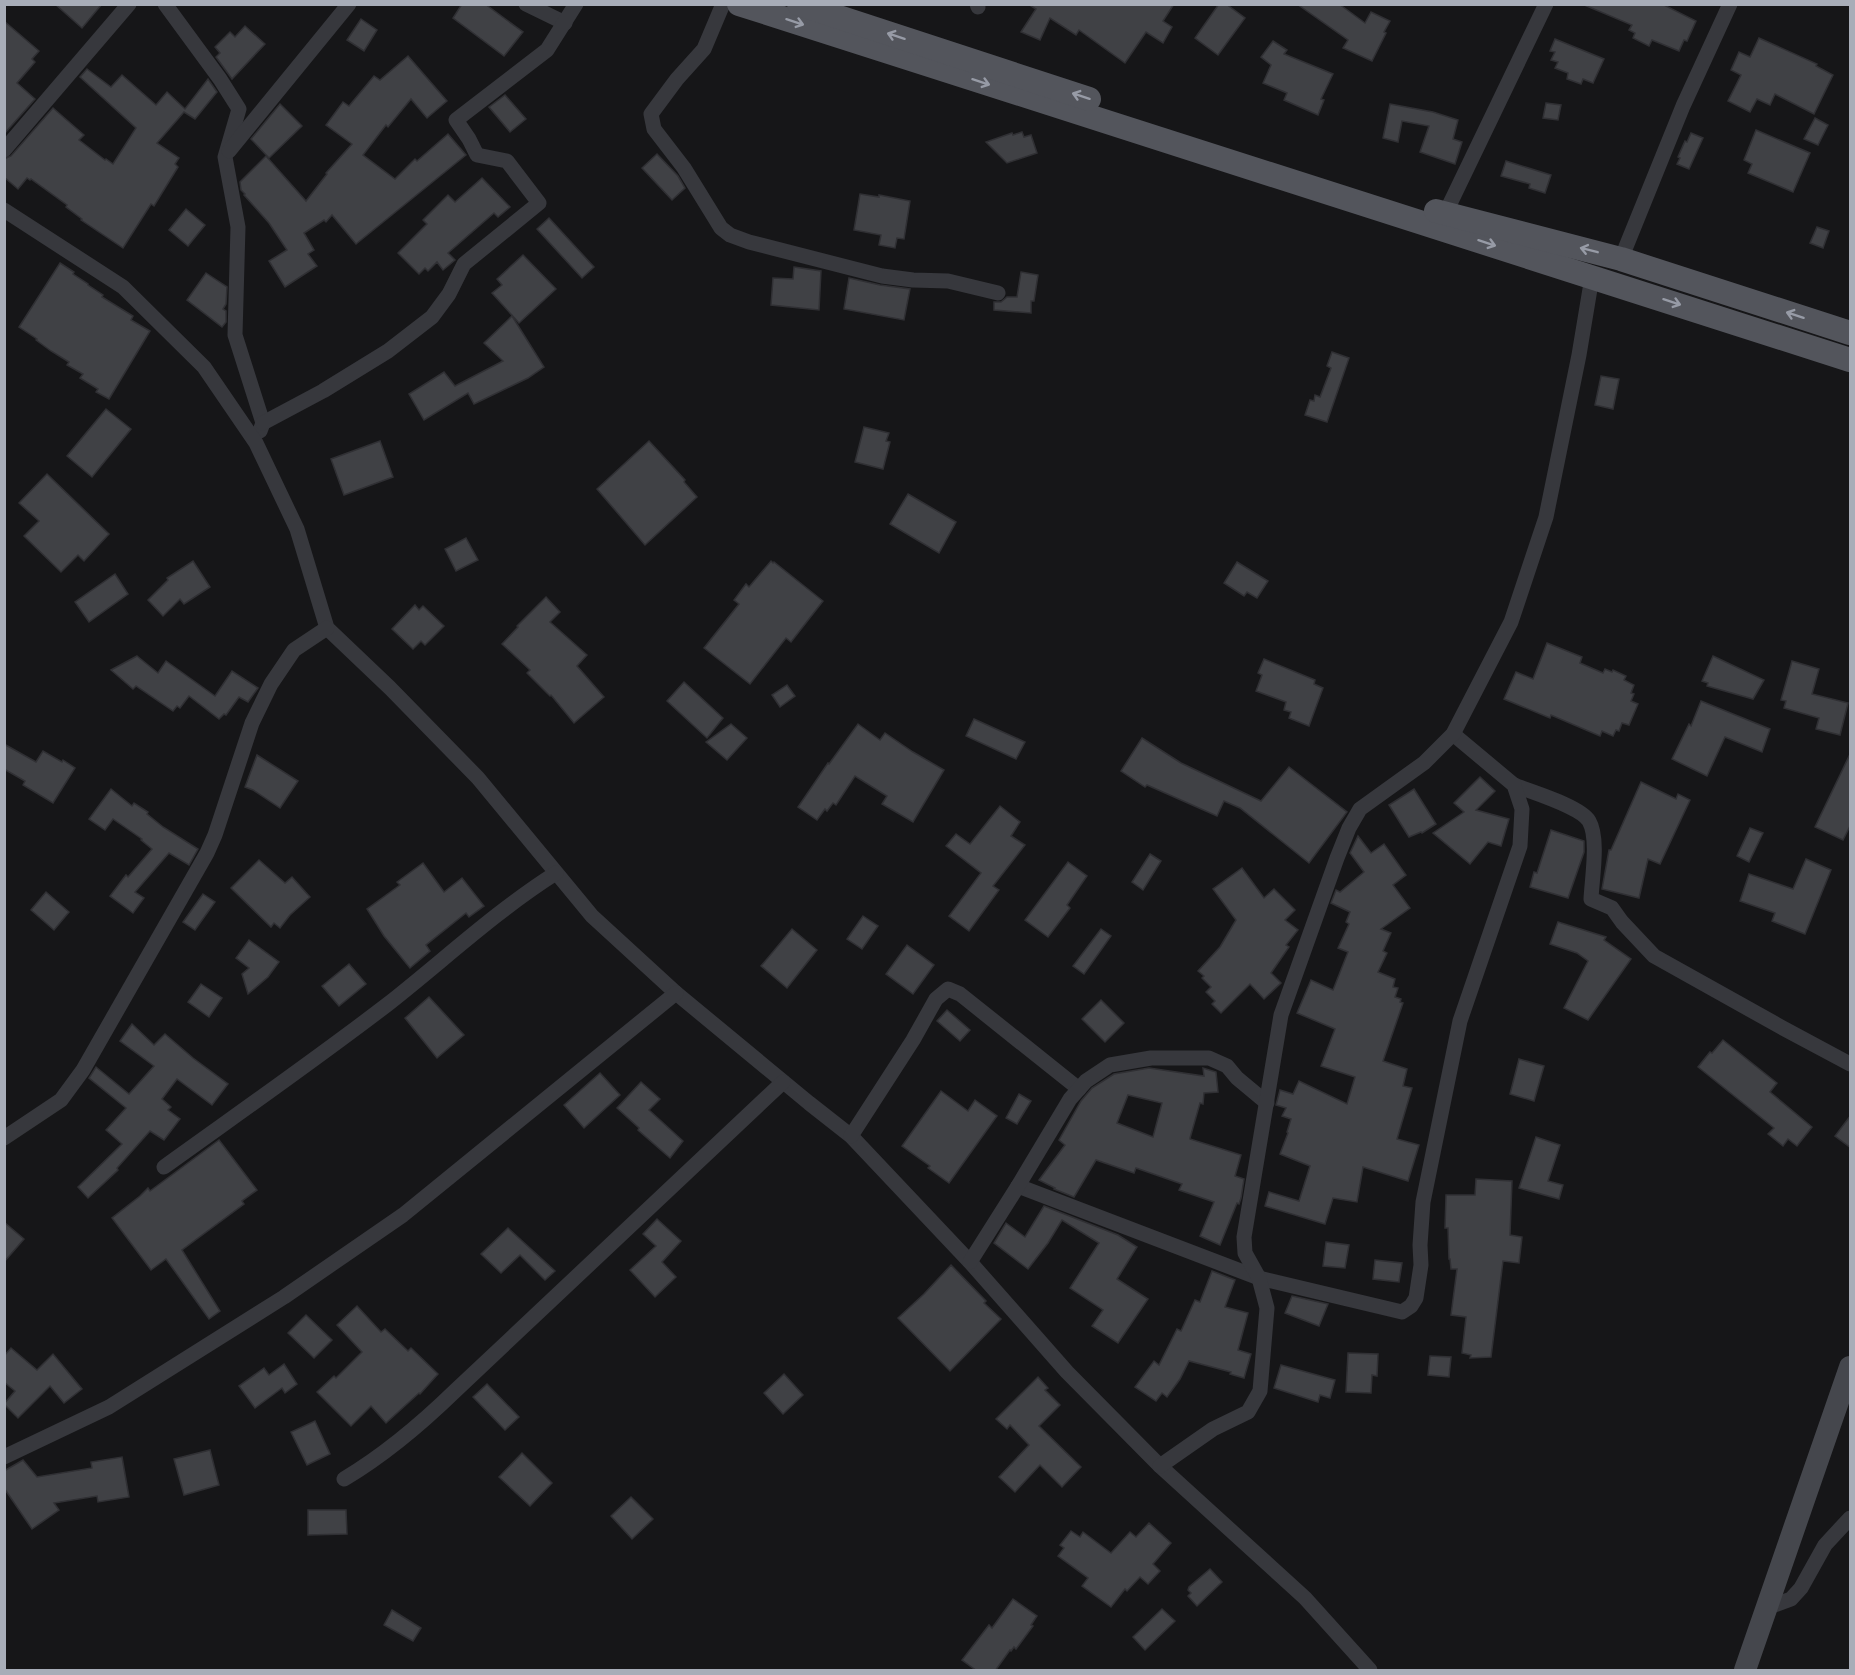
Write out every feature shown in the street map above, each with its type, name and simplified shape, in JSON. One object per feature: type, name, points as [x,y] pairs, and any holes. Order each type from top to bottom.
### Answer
[{"type":"main road","points":[[739,4],[1851,360]]},
{"type":"main road","points":[[799,4],[1445,214],[1622,259],[1851,333]]},
{"type":"main road","points":[[1745,1671],[1851,1366]]},
{"type":"street","points":[[4,150],[129,4]]},
{"type":"street","points":[[165,4],[239,109],[225,157],[238,227],[235,335],[263,423],[256,443]]},
{"type":"street","points":[[225,157],[349,4]]},
{"type":"street","points":[[526,4],[565,23]]},
{"type":"street","points":[[263,423],[323,391],[388,351],[432,317],[449,294],[464,264],[539,203],[507,161],[477,155],[470,139],[456,120],[547,50],[576,4]]},
{"type":"street","points":[[723,4],[704,49],[677,79],[651,114],[654,129],[684,168],[722,228],[730,235],[749,242],[882,276],[948,281],[998,293]]},
{"type":"street","points":[[1445,214],[1546,4]]},
{"type":"street","points":[[1622,259],[1683,106],[1730,4]]},
{"type":"street","points":[[4,210],[123,287],[204,367],[256,443],[297,529],[327,628],[390,688],[478,778],[592,916],[676,993],[851,1136],[970,1262],[1067,1372],[1160,1466],[1305,1598],[1370,1671]]},
{"type":"street","points":[[1160,1466],[1214,1429],[1248,1412],[1260,1391],[1267,1308],[1259,1278],[1245,1253],[1244,1237],[1281,1015],[1349,828],[1360,808],[1424,763],[1453,734],[1511,622],[1546,517],[1579,355],[1592,277]]},
{"type":"street","points":[[4,1138],[61,1100],[83,1070],[211,844],[252,723],[271,684],[294,650],[327,628]]},
{"type":"street","points":[[1453,734],[1514,785],[1573,808],[1588,820],[1594,840],[1591,899],[1612,908],[1654,956],[1851,1064]]},
{"type":"street","points":[[1018,1186],[1259,1278],[1402,1312],[1411,1306],[1416,1298],[1421,1265],[1423,1202],[1461,1021],[1520,846],[1522,809],[1514,785]]},
{"type":"street","points":[[164,1167],[321,1054],[390,1002],[523,894],[556,873]]},
{"type":"street","points":[[851,1136],[913,1040],[936,999],[948,989],[960,994],[1079,1089]]},
{"type":"street","points":[[4,1457],[109,1407],[284,1297],[403,1215],[676,993]]},
{"type":"street","points":[[970,1262],[1070,1099],[1086,1081],[1110,1065],[1151,1058],[1209,1059],[1227,1066],[1237,1078],[1267,1103]]},
{"type":"street","points":[[344,1479],[373,1462],[421,1424],[783,1082]]},
{"type":"street","points":[[1766,1608],[1791,1599],[1801,1588],[1825,1545],[1851,1518]]},
{"type":"building","points":[[55,4],[102,4],[82,28]]},
{"type":"building","points":[[462,4],[485,4],[523,32],[504,56],[453,18]]},
{"type":"building","points":[[1028,4],[1174,4],[1163,21],[1172,27],[1163,43],[1146,32],[1125,63],[1079,30],[1076,35],[1050,18],[1040,40],[1021,32],[1036,9]]},
{"type":"building","points":[[1219,4],[1226,4],[1245,18],[1218,55],[1195,38]]},
{"type":"building","points":[[1297,4],[1339,4],[1365,23],[1371,12],[1390,21],[1372,61],[1343,48],[1348,40]]},
{"type":"building","points":[[1582,4],[1662,4],[1696,21],[1687,41],[1684,40],[1679,51],[1652,40],[1649,46],[1633,38],[1635,33],[1629,30],[1632,25]]},
{"type":"building","points":[[361,19],[377,30],[364,51],[347,40]]},
{"type":"building","points":[[4,21],[39,51],[32,59],[35,62],[17,83],[35,99],[4,134]]},
{"type":"building","points":[[245,26],[265,44],[232,79],[216,57],[220,53],[215,47],[230,32],[235,37]]},
{"type":"building","points":[[1759,38],[1817,64],[1816,66],[1833,75],[1814,114],[1775,94],[1770,105],[1757,99],[1750,112],[1728,101],[1741,75],[1731,70],[1739,52],[1750,57]]},
{"type":"building","points":[[1555,39],[1604,59],[1593,83],[1583,79],[1581,84],[1567,79],[1568,73],[1555,68],[1558,62],[1551,60],[1555,52],[1550,51]]},
{"type":"building","points":[[1273,41],[1287,50],[1284,54],[1333,74],[1321,99],[1324,100],[1318,115],[1284,100],[1287,93],[1263,83],[1271,65],[1261,57]]},
{"type":"building","points":[[408,56],[447,101],[427,118],[411,99],[388,127],[386,125],[363,155],[395,179],[415,159],[417,161],[448,134],[466,155],[356,244],[332,215],[326,222],[324,220],[304,233],[314,250],[308,254],[317,266],[285,287],[269,261],[287,250],[269,223],[244,195],[240,182],[266,156],[306,201],[326,173],[352,144],[326,125],[343,102],[349,106],[374,76],[380,80]]},
{"type":"building","points":[[87,69],[111,87],[122,75],[156,105],[167,92],[185,109],[208,79],[217,92],[195,119],[184,112],[157,143],[179,158],[175,164],[178,167],[154,206],[151,204],[123,248],[81,220],[66,207],[67,205],[31,179],[27,178],[18,189],[4,177],[4,159],[11,156],[53,108],[84,135],[79,140],[113,164],[136,128],[80,77]]},
{"type":"building","points":[[505,95],[526,119],[510,132],[489,107]]},
{"type":"building","points":[[1546,103],[1561,105],[1558,120],[1543,118]]},
{"type":"building","points":[[280,104],[302,126],[269,158],[251,139]]},
{"type":"building","points":[[1390,104],[1433,112],[1458,120],[1453,139],[1462,142],[1455,164],[1420,152],[1429,126],[1402,121],[1398,142],[1383,138]]},
{"type":"building","points":[[1815,118],[1828,125],[1818,145],[1804,139]]},
{"type":"building","points":[[1756,130],[1810,153],[1793,192],[1748,173],[1752,164],[1744,160]]},
{"type":"building","points":[[1022,132],[1024,137],[1031,135],[1037,153],[1007,163],[986,142],[1012,133],[1013,135]]},
{"type":"building","points":[[1691,133],[1703,138],[1689,169],[1677,164],[1685,141],[1687,142]]},
{"type":"building","points":[[657,154],[678,176],[685,188],[672,200],[642,168]]},
{"type":"building","points":[[1506,161],[1551,175],[1545,193],[1529,188],[1530,184],[1501,176]]},
{"type":"building","points":[[482,178],[510,207],[498,217],[494,213],[448,253],[455,260],[443,270],[437,262],[428,271],[425,268],[419,274],[398,253],[427,224],[423,220],[448,195],[455,202]]},
{"type":"building","points":[[860,194],[910,201],[904,239],[897,238],[895,248],[879,245],[881,235],[854,230]]},
{"type":"building","points":[[186,209],[205,225],[188,246],[169,230]]},
{"type":"building","points":[[549,218],[594,267],[582,278],[537,229]]},
{"type":"building","points":[[1817,227],[1829,231],[1823,248],[1810,243]]},
{"type":"building","points":[[523,255],[556,289],[519,323],[492,293],[502,285],[497,279]]},
{"type":"building","points":[[60,263],[103,295],[102,297],[133,316],[131,320],[150,331],[109,399],[96,392],[98,389],[80,378],[83,374],[67,365],[69,362],[19,327]]},
{"type":"building","points":[[794,267],[821,271],[819,310],[771,305],[773,278],[793,279]]},
{"type":"building","points":[[1021,272],[1038,275],[1034,301],[1031,301],[1031,313],[994,310],[994,302],[1001,302],[1007,297],[1017,297]]},
{"type":"building","points":[[206,273],[227,287],[226,304],[223,309],[226,311],[226,322],[222,327],[187,300]]},
{"type":"building","points":[[849,278],[910,289],[904,320],[844,309]]},
{"type":"building","points":[[512,316],[544,367],[528,378],[474,404],[468,393],[424,420],[409,394],[444,372],[455,386],[503,361],[484,343]]},
{"type":"building","points":[[1332,352],[1349,358],[1327,422],[1305,415],[1310,400],[1314,401],[1315,395],[1320,397],[1331,368],[1327,366]]},
{"type":"building","points":[[1601,376],[1619,379],[1613,409],[1595,405]]},
{"type":"building","points":[[106,409],[131,429],[92,477],[67,456]]},
{"type":"building","points":[[864,427],[889,433],[886,441],[890,442],[883,469],[855,462]]},
{"type":"building","points":[[380,441],[393,477],[344,495],[331,459]]},
{"type":"building","points":[[649,441],[685,480],[684,482],[697,497],[645,545],[597,489]]},
{"type":"building","points":[[47,474],[109,534],[84,561],[78,555],[61,572],[24,536],[39,521],[19,503]]},
{"type":"building","points":[[908,494],[956,522],[939,553],[890,524]]},
{"type":"building","points":[[466,538],[478,560],[456,571],[445,549]]},
{"type":"building","points":[[193,561],[210,587],[184,604],[180,599],[163,616],[148,600],[168,580],[167,578]]},
{"type":"building","points":[[771,561],[823,601],[791,642],[786,638],[750,684],[704,648],[739,604],[734,600],[746,584],[749,587]]},
{"type":"building","points":[[1237,562],[1268,581],[1257,598],[1247,592],[1244,596],[1224,583]]},
{"type":"building","points":[[115,574],[128,594],[89,622],[75,602]]},
{"type":"building","points":[[546,597],[560,612],[550,622],[587,655],[577,666],[604,697],[574,723],[551,695],[527,673],[530,670],[502,644]]},
{"type":"building","points":[[415,605],[419,610],[423,606],[444,626],[425,645],[421,641],[413,649],[392,629]]},
{"type":"building","points":[[1547,643],[1582,657],[1580,663],[1603,673],[1605,669],[1612,672],[1613,670],[1626,676],[1624,680],[1634,685],[1631,701],[1638,704],[1629,725],[1622,723],[1619,731],[1616,730],[1613,736],[1602,731],[1600,736],[1551,715],[1550,718],[1504,699],[1516,672],[1533,679]]},
{"type":"building","points":[[137,656],[158,673],[166,661],[215,696],[232,671],[258,688],[248,702],[239,697],[226,715],[224,714],[219,719],[189,696],[180,708],[177,706],[173,711],[136,686],[133,689],[111,670]]},
{"type":"building","points":[[1713,656],[1764,680],[1753,699],[1707,686],[1708,683],[1702,681]]},
{"type":"building","points":[[1264,659],[1315,680],[1314,684],[1323,688],[1309,726],[1289,718],[1291,712],[1284,710],[1286,702],[1256,691],[1262,675],[1258,673]]},
{"type":"building","points":[[1792,661],[1819,669],[1812,694],[1848,703],[1840,735],[1816,729],[1819,718],[1784,708],[1786,701],[1781,700]]},
{"type":"building","points":[[684,682],[723,718],[707,738],[667,701]]},
{"type":"building","points":[[787,685],[795,696],[780,707],[772,695]]},
{"type":"building","points":[[1701,701],[1770,729],[1762,752],[1725,737],[1707,776],[1672,759],[1689,724],[1691,726]]},
{"type":"building","points":[[974,719],[1025,742],[1016,759],[966,736]]},
{"type":"building","points":[[731,724],[747,738],[727,760],[706,742]]},
{"type":"building","points":[[858,724],[880,740],[885,733],[944,770],[913,822],[882,804],[887,796],[855,776],[836,805],[833,803],[827,811],[825,809],[817,820],[798,807]]},
{"type":"building","points":[[1142,738],[1181,763],[1261,801],[1289,767],[1347,812],[1309,863],[1240,808],[1224,801],[1217,816],[1147,785],[1145,787],[1121,771]]},
{"type":"building","points":[[4,744],[36,762],[43,751],[75,768],[53,803],[23,785],[25,781],[4,769]]},
{"type":"building","points":[[1851,752],[1851,824],[1843,840],[1815,827]]},
{"type":"building","points":[[257,755],[298,781],[280,808],[245,787]]},
{"type":"building","points":[[1480,777],[1495,791],[1476,810],[1509,819],[1501,846],[1488,842],[1470,864],[1433,833],[1464,812],[1454,803]]},
{"type":"building","points":[[1641,782],[1676,799],[1678,794],[1690,800],[1660,864],[1648,859],[1639,898],[1602,889],[1609,850],[1611,850]]},
{"type":"building","points":[[111,789],[132,806],[134,803],[148,812],[147,814],[163,827],[198,849],[189,865],[169,853],[135,892],[144,898],[133,913],[110,896],[126,875],[128,877],[152,849],[142,839],[113,819],[105,830],[89,819]]},
{"type":"building","points":[[1414,789],[1436,824],[1422,833],[1409,837],[1389,805]]},
{"type":"building","points":[[1000,806],[1020,822],[1011,836],[1025,845],[993,886],[999,890],[969,931],[949,916],[981,873],[946,846],[956,834],[970,844]]},
{"type":"building","points":[[1750,828],[1763,833],[1749,862],[1737,856]]},
{"type":"building","points":[[1551,830],[1584,841],[1584,852],[1568,898],[1530,887]]},
{"type":"building","points":[[1358,836],[1371,853],[1384,844],[1406,875],[1393,885],[1410,908],[1381,929],[1391,933],[1383,951],[1387,953],[1378,972],[1395,979],[1393,987],[1398,988],[1395,997],[1401,999],[1400,1002],[1403,1003],[1383,1061],[1407,1069],[1403,1086],[1412,1088],[1397,1139],[1419,1145],[1408,1181],[1363,1167],[1357,1202],[1333,1198],[1325,1224],[1265,1206],[1269,1192],[1299,1201],[1310,1166],[1280,1154],[1291,1119],[1282,1116],[1286,1108],[1276,1105],[1280,1090],[1293,1094],[1299,1081],[1347,1104],[1355,1077],[1321,1066],[1335,1029],[1297,1013],[1311,980],[1333,990],[1348,952],[1338,948],[1349,924],[1346,922],[1350,912],[1331,903],[1336,890],[1340,892],[1364,872],[1350,853]]},
{"type":"building","points":[[1150,854],[1161,861],[1143,890],[1132,882]]},
{"type":"building","points":[[1806,859],[1831,870],[1805,934],[1772,921],[1775,913],[1740,901],[1749,874],[1793,889]]},
{"type":"building","points":[[259,860],[285,883],[292,877],[310,897],[290,915],[280,928],[274,923],[271,927],[231,888]]},
{"type":"building","points":[[1068,862],[1087,876],[1067,905],[1070,908],[1048,937],[1025,920]]},
{"type":"building","points":[[423,863],[444,892],[462,878],[484,906],[469,917],[466,913],[426,945],[430,951],[410,968],[384,936],[367,909],[400,885],[397,882]]},
{"type":"building","points":[[1242,868],[1264,898],[1274,889],[1295,910],[1285,920],[1298,930],[1286,945],[1289,947],[1271,973],[1281,983],[1264,999],[1250,984],[1221,1013],[1212,1004],[1215,1001],[1206,992],[1211,987],[1198,971],[1220,947],[1236,920],[1213,889]]},
{"type":"building","points":[[46,892],[69,912],[54,930],[31,910]]},
{"type":"building","points":[[203,894],[215,902],[195,930],[183,922]]},
{"type":"building","points":[[863,916],[878,926],[862,949],[847,939]]},
{"type":"building","points":[[1558,922],[1606,937],[1604,940],[1631,959],[1588,1020],[1564,1008],[1588,961],[1577,953],[1550,944]]},
{"type":"building","points":[[792,929],[817,950],[787,988],[761,966]]},
{"type":"building","points":[[1101,929],[1111,936],[1084,974],[1073,966]]},
{"type":"building","points":[[249,940],[279,962],[268,977],[248,994],[242,974],[249,968],[236,958]]},
{"type":"building","points":[[907,945],[934,965],[913,994],[886,974]]},
{"type":"building","points":[[349,964],[366,984],[339,1006],[322,986]]},
{"type":"building","points":[[201,984],[222,998],[209,1017],[188,1002]]},
{"type":"building","points":[[429,997],[464,1035],[437,1058],[405,1018]]},
{"type":"building","points":[[1101,1000],[1124,1023],[1105,1042],[1082,1019]]},
{"type":"building","points":[[947,1010],[970,1030],[960,1041],[937,1021]]},
{"type":"building","points":[[132,1024],[154,1045],[165,1034],[228,1084],[212,1105],[177,1079],[162,1099],[171,1107],[168,1110],[180,1119],[164,1140],[150,1131],[117,1168],[118,1170],[88,1198],[78,1187],[122,1144],[106,1130],[126,1108],[89,1078],[96,1067],[129,1094],[154,1066],[120,1041]]},
{"type":"building","points":[[1723,1040],[1777,1083],[1770,1092],[1812,1127],[1797,1146],[1788,1139],[1783,1146],[1768,1134],[1774,1128],[1698,1067]]},
{"type":"building","points":[[1519,1059],[1544,1066],[1534,1101],[1510,1094]]},
{"type":"building","points":[[1149,1068],[1204,1076],[1203,1068],[1216,1072],[1218,1092],[1204,1093],[1203,1104],[1200,1103],[1190,1139],[1241,1155],[1235,1176],[1244,1179],[1241,1198],[1220,1245],[1200,1236],[1214,1202],[1179,1190],[1182,1184],[1136,1168],[1134,1173],[1096,1160],[1074,1197],[1039,1180],[1065,1145],[1059,1140],[1081,1101],[1092,1088],[1114,1074]],"holes":[[[1128,1095],[1162,1103],[1153,1137],[1117,1123]]]},
{"type":"building","points":[[600,1073],[620,1095],[584,1128],[564,1105]]},
{"type":"building","points":[[641,1082],[660,1099],[649,1110],[683,1141],[670,1158],[617,1108]]},
{"type":"building","points":[[941,1091],[968,1111],[975,1100],[997,1116],[949,1183],[902,1146]]},
{"type":"building","points":[[1019,1094],[1031,1101],[1017,1124],[1006,1118]]},
{"type":"building","points":[[1851,1115],[1851,1148],[1835,1136]]},
{"type":"building","points":[[1536,1137],[1560,1145],[1548,1181],[1563,1185],[1559,1199],[1519,1188]]},
{"type":"building","points":[[219,1140],[257,1190],[242,1201],[244,1204],[182,1250],[220,1311],[209,1319],[166,1259],[151,1270],[112,1218],[148,1188],[150,1191]]},
{"type":"building","points":[[1476,1179],[1512,1181],[1510,1235],[1522,1237],[1519,1263],[1503,1261],[1491,1357],[1470,1358],[1471,1355],[1462,1353],[1466,1317],[1451,1315],[1457,1269],[1451,1269],[1449,1259],[1448,1228],[1445,1228],[1446,1195],[1475,1195]]},
{"type":"building","points":[[1044,1206],[1118,1235],[1137,1247],[1117,1279],[1148,1299],[1118,1343],[1092,1326],[1103,1310],[1070,1288],[1099,1243],[1062,1220],[1028,1269],[994,1243],[1006,1223],[1025,1237]]},
{"type":"building","points":[[657,1219],[681,1241],[662,1262],[676,1277],[655,1297],[630,1270],[656,1246],[643,1234]]},
{"type":"building","points":[[4,1222],[24,1239],[4,1262]]},
{"type":"building","points":[[508,1228],[555,1271],[545,1280],[520,1255],[501,1273],[481,1254]]},
{"type":"building","points":[[1326,1242],[1349,1245],[1345,1268],[1323,1266]]},
{"type":"building","points":[[1375,1260],[1402,1263],[1399,1282],[1373,1279]]},
{"type":"building","points":[[951,1265],[1001,1319],[950,1371],[898,1318]]},
{"type":"building","points":[[1212,1271],[1235,1280],[1225,1307],[1248,1313],[1238,1350],[1251,1354],[1244,1378],[1230,1374],[1231,1372],[1189,1361],[1167,1397],[1162,1393],[1156,1401],[1135,1387],[1154,1361],[1159,1365],[1177,1329],[1181,1331],[1195,1300],[1200,1302]]},
{"type":"building","points":[[1292,1296],[1328,1304],[1319,1326],[1285,1313]]},
{"type":"building","points":[[357,1306],[381,1332],[385,1329],[408,1351],[411,1348],[438,1374],[420,1394],[386,1423],[371,1406],[351,1426],[317,1392],[334,1376],[336,1378],[362,1352],[337,1325]]},
{"type":"building","points":[[306,1315],[332,1340],[314,1358],[288,1333]]},
{"type":"building","points":[[11,1348],[37,1370],[53,1354],[82,1389],[64,1403],[50,1386],[18,1418],[4,1404],[15,1391],[4,1382],[4,1356]]},
{"type":"building","points":[[1348,1353],[1378,1354],[1377,1376],[1372,1375],[1371,1393],[1346,1392]]},
{"type":"building","points":[[1430,1356],[1451,1357],[1449,1377],[1428,1375]]},
{"type":"building","points":[[284,1364],[297,1384],[285,1393],[282,1388],[255,1408],[239,1386],[264,1368],[269,1375]]},
{"type":"building","points":[[1281,1365],[1335,1380],[1330,1398],[1320,1395],[1318,1402],[1274,1388]]},
{"type":"building","points":[[784,1374],[803,1395],[783,1414],[764,1393]]},
{"type":"building","points":[[1038,1377],[1048,1388],[1045,1390],[1060,1405],[1039,1426],[1081,1467],[1062,1487],[1040,1465],[1015,1492],[999,1477],[1029,1445],[1010,1425],[1007,1429],[996,1419]]},
{"type":"building","points":[[487,1384],[519,1417],[505,1430],[473,1397]]},
{"type":"building","points":[[315,1421],[330,1454],[307,1465],[291,1432]]},
{"type":"building","points":[[210,1450],[219,1485],[184,1495],[174,1459]]},
{"type":"building","points":[[522,1453],[552,1483],[530,1506],[499,1477]]},
{"type":"building","points":[[122,1457],[129,1497],[98,1502],[97,1496],[54,1503],[59,1510],[32,1529],[4,1488],[4,1471],[23,1460],[37,1477],[92,1468],[91,1462]]},
{"type":"building","points":[[631,1497],[653,1519],[632,1539],[611,1516]]},
{"type":"building","points":[[308,1510],[346,1510],[347,1534],[308,1535]]},
{"type":"building","points":[[1149,1523],[1171,1543],[1153,1564],[1160,1571],[1148,1584],[1140,1577],[1127,1591],[1125,1589],[1111,1607],[1082,1586],[1088,1578],[1058,1556],[1064,1548],[1060,1545],[1071,1531],[1080,1537],[1083,1532],[1111,1553],[1130,1532],[1136,1537]]},
{"type":"building","points":[[1210,1569],[1222,1582],[1197,1606],[1188,1596],[1191,1593],[1188,1590],[1189,1587]]},
{"type":"building","points":[[1013,1599],[1037,1616],[1031,1625],[1033,1626],[1016,1649],[1014,1647],[1010,1650],[995,1671],[977,1671],[962,1660],[989,1625],[992,1628]]},
{"type":"building","points":[[1162,1609],[1175,1621],[1145,1650],[1133,1637]]},
{"type":"building","points":[[392,1610],[421,1628],[413,1641],[384,1625]]}]
